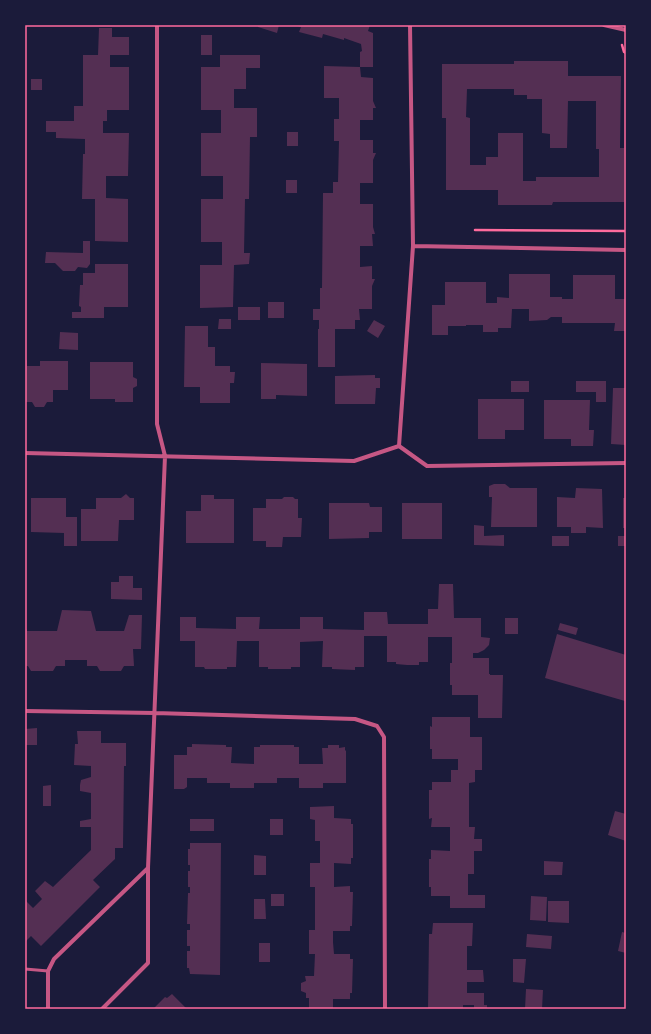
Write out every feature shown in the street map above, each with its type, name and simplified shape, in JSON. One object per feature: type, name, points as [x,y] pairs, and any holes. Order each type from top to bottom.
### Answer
[{"type":"street","points":[[102,1009],[148,963],[148,868],[165,456],[157,424],[157,25]]},
{"type":"street","points":[[399,446],[413,246],[410,25]]},
{"type":"street","points":[[604,25],[626,30]]},
{"type":"street","points":[[413,246],[626,250]]},
{"type":"street","points":[[25,453],[354,461],[399,446]]},
{"type":"street","points":[[399,446],[427,466],[626,463]]},
{"type":"street","points":[[25,711],[355,719],[377,726],[384,737],[385,1009]]},
{"type":"street","points":[[48,1009],[48,971],[54,959],[148,868]]},
{"type":"lane","points":[[25,969],[48,971]]},
{"type":"path","points":[[469,230],[626,231]]},
{"type":"building","points":[[258,25],[279,25],[277,33],[258,27]]},
{"type":"building","points":[[295,25],[370,25],[368,31],[373,33],[373,67],[360,67],[360,52],[362,51],[361,44],[344,38],[344,40],[323,34],[322,38],[299,32],[301,27]]},
{"type":"building","points":[[99,28],[112,28],[112,37],[129,37],[129,55],[110,55],[110,67],[129,67],[129,110],[107,110],[107,121],[103,121],[103,133],[129,133],[128,176],[106,176],[106,198],[128,199],[128,242],[95,241],[95,199],[82,199],[83,154],[85,154],[85,139],[56,138],[56,132],[46,132],[46,121],[74,121],[74,106],[83,106],[83,55],[98,55]]},
{"type":"building","points":[[201,35],[212,35],[212,55],[201,55]]},
{"type":"building","points":[[220,55],[260,55],[260,68],[246,68],[246,89],[234,89],[234,108],[257,108],[257,137],[250,137],[249,199],[245,199],[244,253],[250,253],[249,264],[234,265],[233,307],[200,308],[200,265],[222,265],[222,242],[201,242],[201,199],[223,199],[223,176],[201,176],[201,133],[221,133],[221,110],[201,110],[201,67],[220,67]]},
{"type":"building","points":[[514,61],[568,61],[568,76],[621,76],[620,148],[624,148],[624,202],[553,202],[552,205],[498,205],[498,190],[446,190],[446,118],[442,118],[442,64],[514,64]],"holes":[[[467,89],[514,89],[514,95],[527,95],[527,99],[542,99],[542,133],[550,134],[550,148],[567,148],[568,101],[596,101],[596,149],[599,149],[599,177],[536,177],[536,181],[523,181],[523,133],[498,133],[498,157],[486,157],[486,165],[470,165],[470,118],[466,117]]]},
{"type":"building","points":[[324,66],[360,67],[361,77],[373,78],[373,101],[376,108],[373,108],[373,120],[360,120],[360,140],[373,140],[373,153],[376,153],[373,160],[373,183],[360,183],[360,204],[373,204],[373,227],[375,234],[372,234],[373,246],[360,246],[360,267],[372,266],[372,279],[375,279],[372,286],[372,309],[359,309],[360,320],[355,320],[355,329],[335,329],[335,367],[318,367],[319,320],[313,320],[313,309],[320,309],[320,288],[322,288],[323,193],[333,193],[333,182],[338,182],[339,141],[334,141],[334,119],[339,119],[339,98],[324,98]]},
{"type":"building","points":[[31,79],[42,79],[42,90],[31,90]]},
{"type":"building","points":[[287,132],[298,132],[298,146],[287,146]]},
{"type":"building","points":[[286,180],[297,180],[297,193],[286,193]]},
{"type":"building","points":[[83,241],[90,241],[90,264],[87,268],[78,267],[75,271],[63,271],[55,263],[45,263],[46,252],[83,253]]},
{"type":"building","points":[[95,264],[128,264],[128,307],[104,307],[104,318],[72,318],[72,312],[81,312],[81,307],[79,306],[80,285],[83,285],[83,273],[95,273]]},
{"type":"building","points":[[509,274],[550,274],[550,297],[562,297],[562,299],[573,299],[573,275],[615,275],[615,299],[626,299],[626,331],[614,331],[615,323],[562,323],[562,317],[551,317],[547,320],[529,321],[529,309],[512,309],[511,328],[498,328],[498,332],[483,332],[483,325],[448,326],[448,335],[432,335],[432,305],[445,305],[445,282],[486,282],[486,303],[497,303],[497,297],[509,298]]},
{"type":"building","points":[[268,302],[284,302],[284,318],[268,318]]},
{"type":"building","points":[[238,307],[260,307],[260,320],[238,320]]},
{"type":"building","points":[[219,319],[231,319],[231,329],[218,329]]},
{"type":"building","points":[[374,320],[385,326],[378,338],[367,331]]},
{"type":"building","points":[[185,326],[208,326],[208,347],[215,347],[215,366],[230,366],[230,372],[235,372],[234,383],[230,383],[230,403],[200,403],[200,387],[184,387]]},
{"type":"building","points":[[60,332],[78,333],[78,350],[59,349]]},
{"type":"building","points":[[25,358],[27,361],[27,366],[40,366],[40,361],[68,361],[68,390],[53,390],[53,402],[47,402],[44,407],[35,407],[32,402],[26,402]]},
{"type":"building","points":[[90,362],[133,362],[133,377],[137,379],[137,386],[133,388],[133,402],[115,402],[115,399],[90,399]]},
{"type":"building","points":[[261,363],[307,364],[307,396],[276,395],[276,399],[261,399]]},
{"type":"building","points":[[375,375],[375,378],[380,378],[380,388],[376,388],[375,404],[335,404],[335,376]]},
{"type":"building","points":[[511,381],[529,381],[529,392],[511,392]]},
{"type":"building","points":[[576,381],[606,381],[606,402],[596,402],[596,392],[576,392]]},
{"type":"building","points":[[613,388],[626,388],[626,445],[611,444]]},
{"type":"building","points":[[478,399],[524,399],[524,430],[505,430],[505,439],[478,439]]},
{"type":"building","points":[[544,400],[590,400],[589,430],[594,430],[593,446],[571,446],[571,439],[544,439]]},
{"type":"building","points":[[494,484],[505,484],[510,488],[537,488],[537,527],[491,527],[492,497],[489,497],[489,486]]},
{"type":"building","points":[[576,488],[602,489],[603,528],[586,527],[586,533],[571,533],[571,527],[557,527],[557,497],[575,498]]},
{"type":"building","points":[[126,494],[130,498],[134,498],[134,520],[119,520],[118,541],[81,541],[81,509],[96,509],[96,498],[121,498]]},
{"type":"building","points":[[201,495],[214,495],[214,499],[234,499],[234,543],[186,543],[186,511],[201,511]]},
{"type":"building","points":[[284,497],[293,497],[298,499],[298,518],[302,518],[301,537],[283,537],[282,547],[266,547],[266,541],[253,541],[253,508],[266,508],[266,499],[282,499]]},
{"type":"building","points":[[31,498],[66,498],[66,517],[77,517],[77,546],[64,546],[64,533],[31,532]]},
{"type":"building","points":[[623,498],[626,498],[626,528],[623,528]]},
{"type":"building","points":[[329,503],[369,503],[370,507],[382,507],[382,532],[369,532],[369,538],[329,539]]},
{"type":"building","points":[[402,503],[442,503],[442,539],[402,539]]},
{"type":"building","points":[[474,525],[484,526],[484,536],[504,535],[504,546],[474,545]]},
{"type":"building","points":[[552,536],[569,536],[569,546],[552,546]]},
{"type":"building","points":[[618,536],[626,536],[626,546],[618,546]]},
{"type":"building","points":[[119,576],[133,576],[133,588],[142,588],[142,600],[111,599],[111,582],[119,582]]},
{"type":"building","points":[[439,584],[453,584],[454,618],[481,618],[481,637],[490,638],[489,645],[478,653],[473,653],[473,658],[489,658],[489,674],[503,675],[502,718],[478,718],[478,695],[452,695],[452,685],[450,685],[450,663],[452,663],[452,637],[428,637],[428,662],[419,662],[419,665],[407,665],[396,664],[396,662],[387,662],[387,636],[364,636],[364,667],[355,667],[355,670],[322,667],[323,641],[300,642],[300,667],[291,667],[291,669],[268,669],[268,667],[259,667],[259,641],[237,641],[236,667],[227,667],[227,669],[205,669],[204,667],[195,667],[195,641],[180,641],[180,617],[196,617],[196,628],[236,629],[236,617],[260,617],[259,629],[300,629],[300,617],[323,617],[323,629],[364,630],[364,612],[387,612],[388,624],[428,624],[428,609],[438,609]]},
{"type":"building","points":[[62,610],[91,611],[96,631],[124,631],[129,615],[142,615],[141,649],[133,649],[134,666],[124,666],[121,671],[100,671],[97,666],[87,666],[87,660],[65,660],[65,666],[56,666],[53,671],[31,671],[28,666],[25,666],[25,626],[27,631],[57,631]]},
{"type":"building","points":[[505,618],[518,618],[518,634],[505,634]]},
{"type":"building","points":[[560,623],[578,628],[576,635],[558,630]]},
{"type":"building","points":[[557,634],[626,655],[625,701],[545,678]]},
{"type":"building","points":[[432,717],[470,717],[470,737],[482,737],[482,770],[475,770],[475,782],[469,783],[469,827],[475,827],[474,839],[482,839],[482,851],[474,851],[474,874],[468,874],[468,895],[485,895],[485,908],[450,908],[450,896],[431,896],[431,887],[429,887],[429,859],[431,859],[431,850],[450,851],[450,827],[431,827],[432,818],[429,819],[429,790],[432,790],[432,782],[451,782],[451,770],[458,770],[458,759],[432,759],[432,749],[430,749],[430,726],[432,727]]},
{"type":"building","points":[[37,728],[37,745],[25,745],[25,729]]},
{"type":"building","points":[[77,731],[101,731],[101,743],[126,743],[126,766],[124,766],[123,848],[115,848],[115,859],[93,880],[100,887],[41,946],[31,936],[25,942],[25,900],[33,908],[42,899],[35,891],[45,881],[53,887],[91,850],[91,827],[80,827],[80,821],[91,819],[91,793],[80,791],[80,785],[81,780],[91,777],[91,766],[74,765],[75,744],[78,744]]},
{"type":"building","points":[[192,744],[226,745],[226,747],[232,747],[231,763],[254,764],[254,747],[260,747],[260,745],[294,745],[294,747],[299,747],[299,764],[323,764],[322,748],[328,748],[328,745],[339,745],[339,748],[345,747],[346,751],[346,783],[323,783],[323,788],[299,788],[299,778],[277,778],[277,783],[254,783],[254,788],[230,788],[230,783],[207,783],[207,778],[187,778],[187,787],[184,789],[174,789],[174,755],[187,755],[187,747],[192,747]]},
{"type":"building","points":[[51,785],[51,806],[43,806],[43,786]]},
{"type":"building","points":[[334,806],[334,818],[351,819],[351,824],[353,824],[353,858],[351,858],[351,864],[334,863],[334,887],[350,886],[350,892],[353,892],[352,926],[350,926],[350,931],[333,931],[334,954],[350,954],[350,959],[353,959],[352,993],[350,993],[350,999],[333,999],[333,1009],[309,1009],[309,998],[306,998],[306,993],[301,991],[301,983],[306,981],[305,976],[314,976],[315,954],[309,954],[309,930],[315,930],[315,887],[310,887],[310,863],[320,863],[320,841],[315,841],[315,820],[310,819],[310,807]]},
{"type":"building","points":[[615,811],[626,814],[626,841],[608,835]]},
{"type":"building","points":[[190,819],[214,819],[214,831],[190,831]]},
{"type":"building","points":[[270,819],[283,819],[283,835],[270,835]]},
{"type":"building","points":[[190,843],[221,843],[220,975],[190,974],[189,968],[187,968],[187,951],[190,951],[190,946],[187,946],[187,930],[190,930],[190,924],[187,924],[188,893],[190,893],[190,887],[188,887],[188,871],[190,871],[190,865],[188,865],[188,849],[190,849]]},
{"type":"building","points":[[254,855],[266,856],[266,875],[254,875]]},
{"type":"building","points":[[544,861],[563,862],[562,875],[544,875]]},
{"type":"building","points":[[271,894],[284,894],[284,906],[271,906]]},
{"type":"building","points":[[531,896],[547,897],[546,921],[530,920]]},
{"type":"building","points":[[254,899],[265,899],[266,919],[254,919]]},
{"type":"building","points":[[548,901],[569,901],[569,923],[548,922]]},
{"type":"building","points":[[433,923],[473,923],[472,946],[467,946],[467,970],[483,970],[484,982],[467,982],[467,993],[484,993],[484,1005],[487,1005],[487,1009],[474,1009],[474,1005],[463,1005],[463,1009],[428,1009],[429,934],[432,934]]},
{"type":"building","points":[[622,932],[626,933],[626,953],[618,951]]},
{"type":"building","points":[[527,934],[552,936],[551,949],[526,947]]},
{"type":"building","points":[[259,943],[270,943],[270,962],[259,962]]},
{"type":"building","points":[[513,959],[526,959],[524,983],[513,982]]},
{"type":"building","points":[[526,989],[543,990],[542,1009],[525,1009]]},
{"type":"building","points":[[172,994],[187,1009],[154,1008],[165,997],[167,998]]}]
